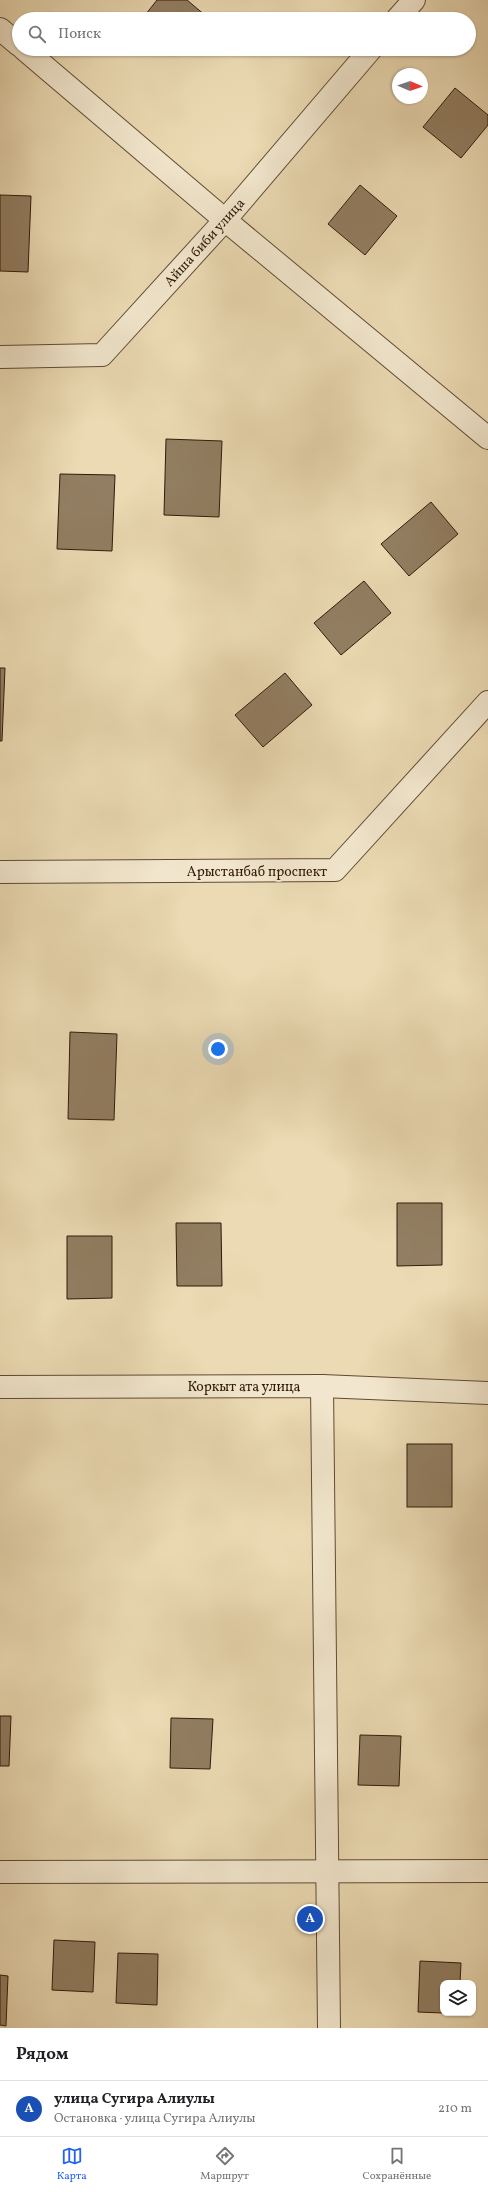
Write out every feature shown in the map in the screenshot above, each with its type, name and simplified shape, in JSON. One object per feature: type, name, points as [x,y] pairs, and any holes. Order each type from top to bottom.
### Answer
[{"type":"street","points":[[403,12],[414,0]]},
{"type":"street","points":[[0,29],[12,39]]},
{"type":"street","points":[[32,56],[225,220],[488,438]]},
{"type":"street","name":"Айша биби улица","points":[[0,357],[102,355],[225,220],[366,56]]},
{"type":"street","name":"Арыстанбаб проспект","points":[[0,872],[335,870],[488,702]]},
{"type":"street","points":[[322,1386],[329,2028]]},
{"type":"street","name":"Коркыт ата улица","points":[[0,1387],[322,1386],[488,1393]]},
{"type":"street","points":[[0,1872],[488,1870]]},
{"type":"building","points":[[157,0],[187,0],[201,12],[148,12]]},
{"type":"building","points":[[455,88],[488,115],[488,125],[461,158],[423,127]]},
{"type":"building","points":[[360,185],[397,216],[365,255],[328,224]]},
{"type":"building","points":[[0,195],[31,196],[28,272],[0,271]]},
{"type":"building","points":[[166,439],[222,441],[219,517],[164,515]]},
{"type":"building","points":[[60,474],[115,475],[112,551],[57,549]]},
{"type":"building","points":[[431,502],[458,534],[409,576],[381,544]]},
{"type":"building","points":[[364,581],[391,613],[341,655],[314,623]]},
{"type":"building","points":[[0,668],[5,668],[2,741],[0,741]]},
{"type":"building","points":[[285,673],[312,705],[263,747],[235,715]]},
{"type":"building","points":[[70,1032],[117,1034],[114,1120],[68,1119]]},
{"type":"building","points":[[397,1203],[442,1203],[442,1265],[397,1266]]},
{"type":"building","points":[[176,1223],[221,1223],[222,1286],[177,1286]]},
{"type":"building","points":[[67,1236],[112,1236],[112,1298],[67,1299]]},
{"type":"building","points":[[407,1444],[452,1444],[452,1507],[407,1507]]},
{"type":"building","points":[[0,1716],[11,1716],[9,1766],[0,1766]]},
{"type":"building","points":[[171,1718],[213,1719],[210,1769],[170,1768]]},
{"type":"building","points":[[360,1735],[401,1736],[399,1786],[358,1785]]},
{"type":"building","points":[[54,1940],[95,1942],[93,1992],[52,1990]]},
{"type":"building","points":[[118,1953],[158,1954],[157,2005],[116,2003]]},
{"type":"building","points":[[420,1961],[461,1963],[460,1980],[440,1980],[440,2013],[418,2012]]},
{"type":"building","points":[[0,1975],[8,1976],[6,2026],[0,2025]]},
{"type":"place","name":"улица Сугира Алиулы","points":[[310,1919]]}]
